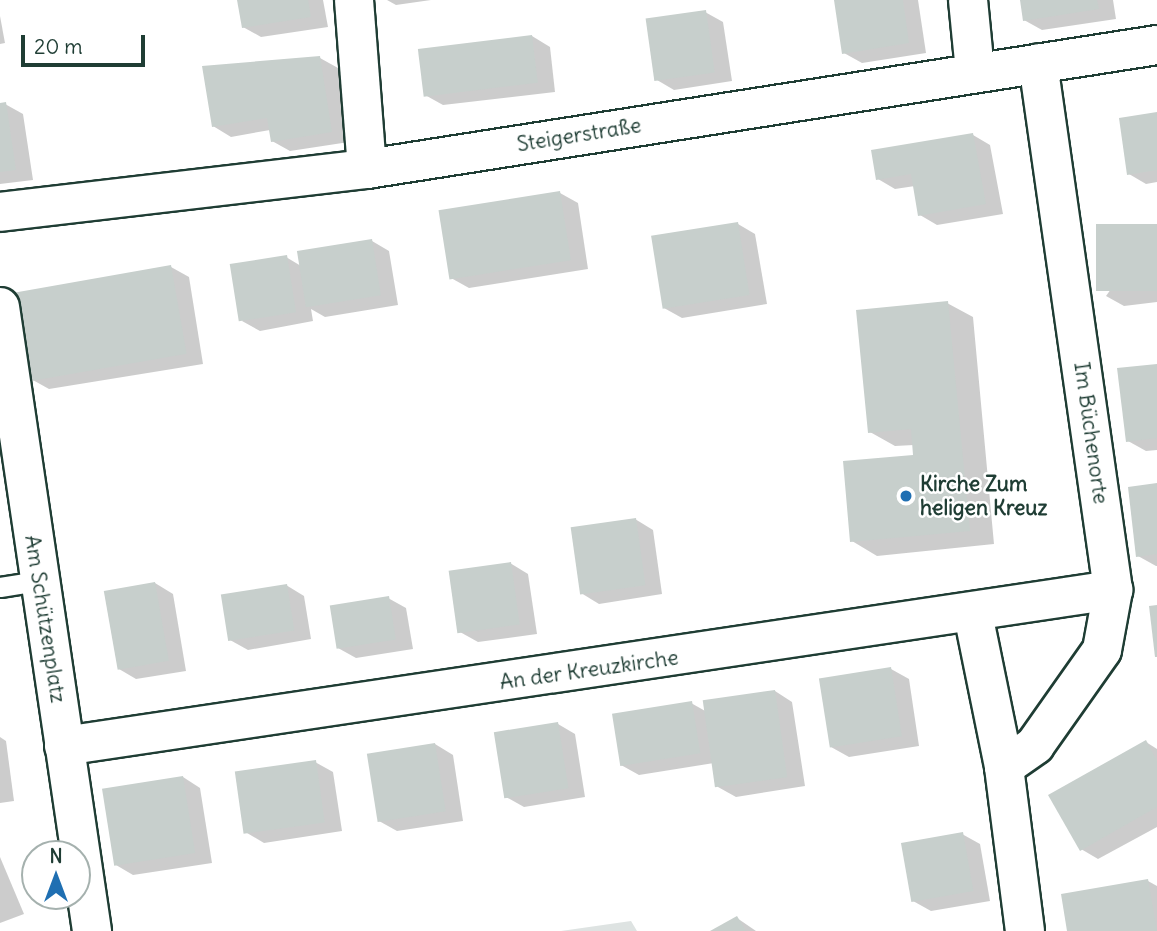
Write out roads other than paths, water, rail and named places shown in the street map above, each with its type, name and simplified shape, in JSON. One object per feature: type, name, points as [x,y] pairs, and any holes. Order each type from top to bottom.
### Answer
[{"type":"street","points":[[354,0],[366,169]]},
{"type":"street","points":[[968,0],[975,72]]},
{"type":"street","name":"Steigerstraße","points":[[0,212],[366,169],[1157,45]]},
{"type":"street","name":"Im Büchenorte","points":[[1004,767],[1035,745],[1102,650],[1113,590],[1038,63]]},
{"type":"street","name":"Am Schützenplatz","points":[[0,307],[92,931]]},
{"type":"street","name":"An der Kreuzkirche","points":[[64,746],[973,614],[1113,590]]},
{"type":"street","points":[[973,614],[1004,767],[1025,931]]},
{"type":"lane","points":[[0,587],[39,581]]},
{"type":"place","name":"Kirche Zum heligen Kreuz","points":[[906,496]]}]
